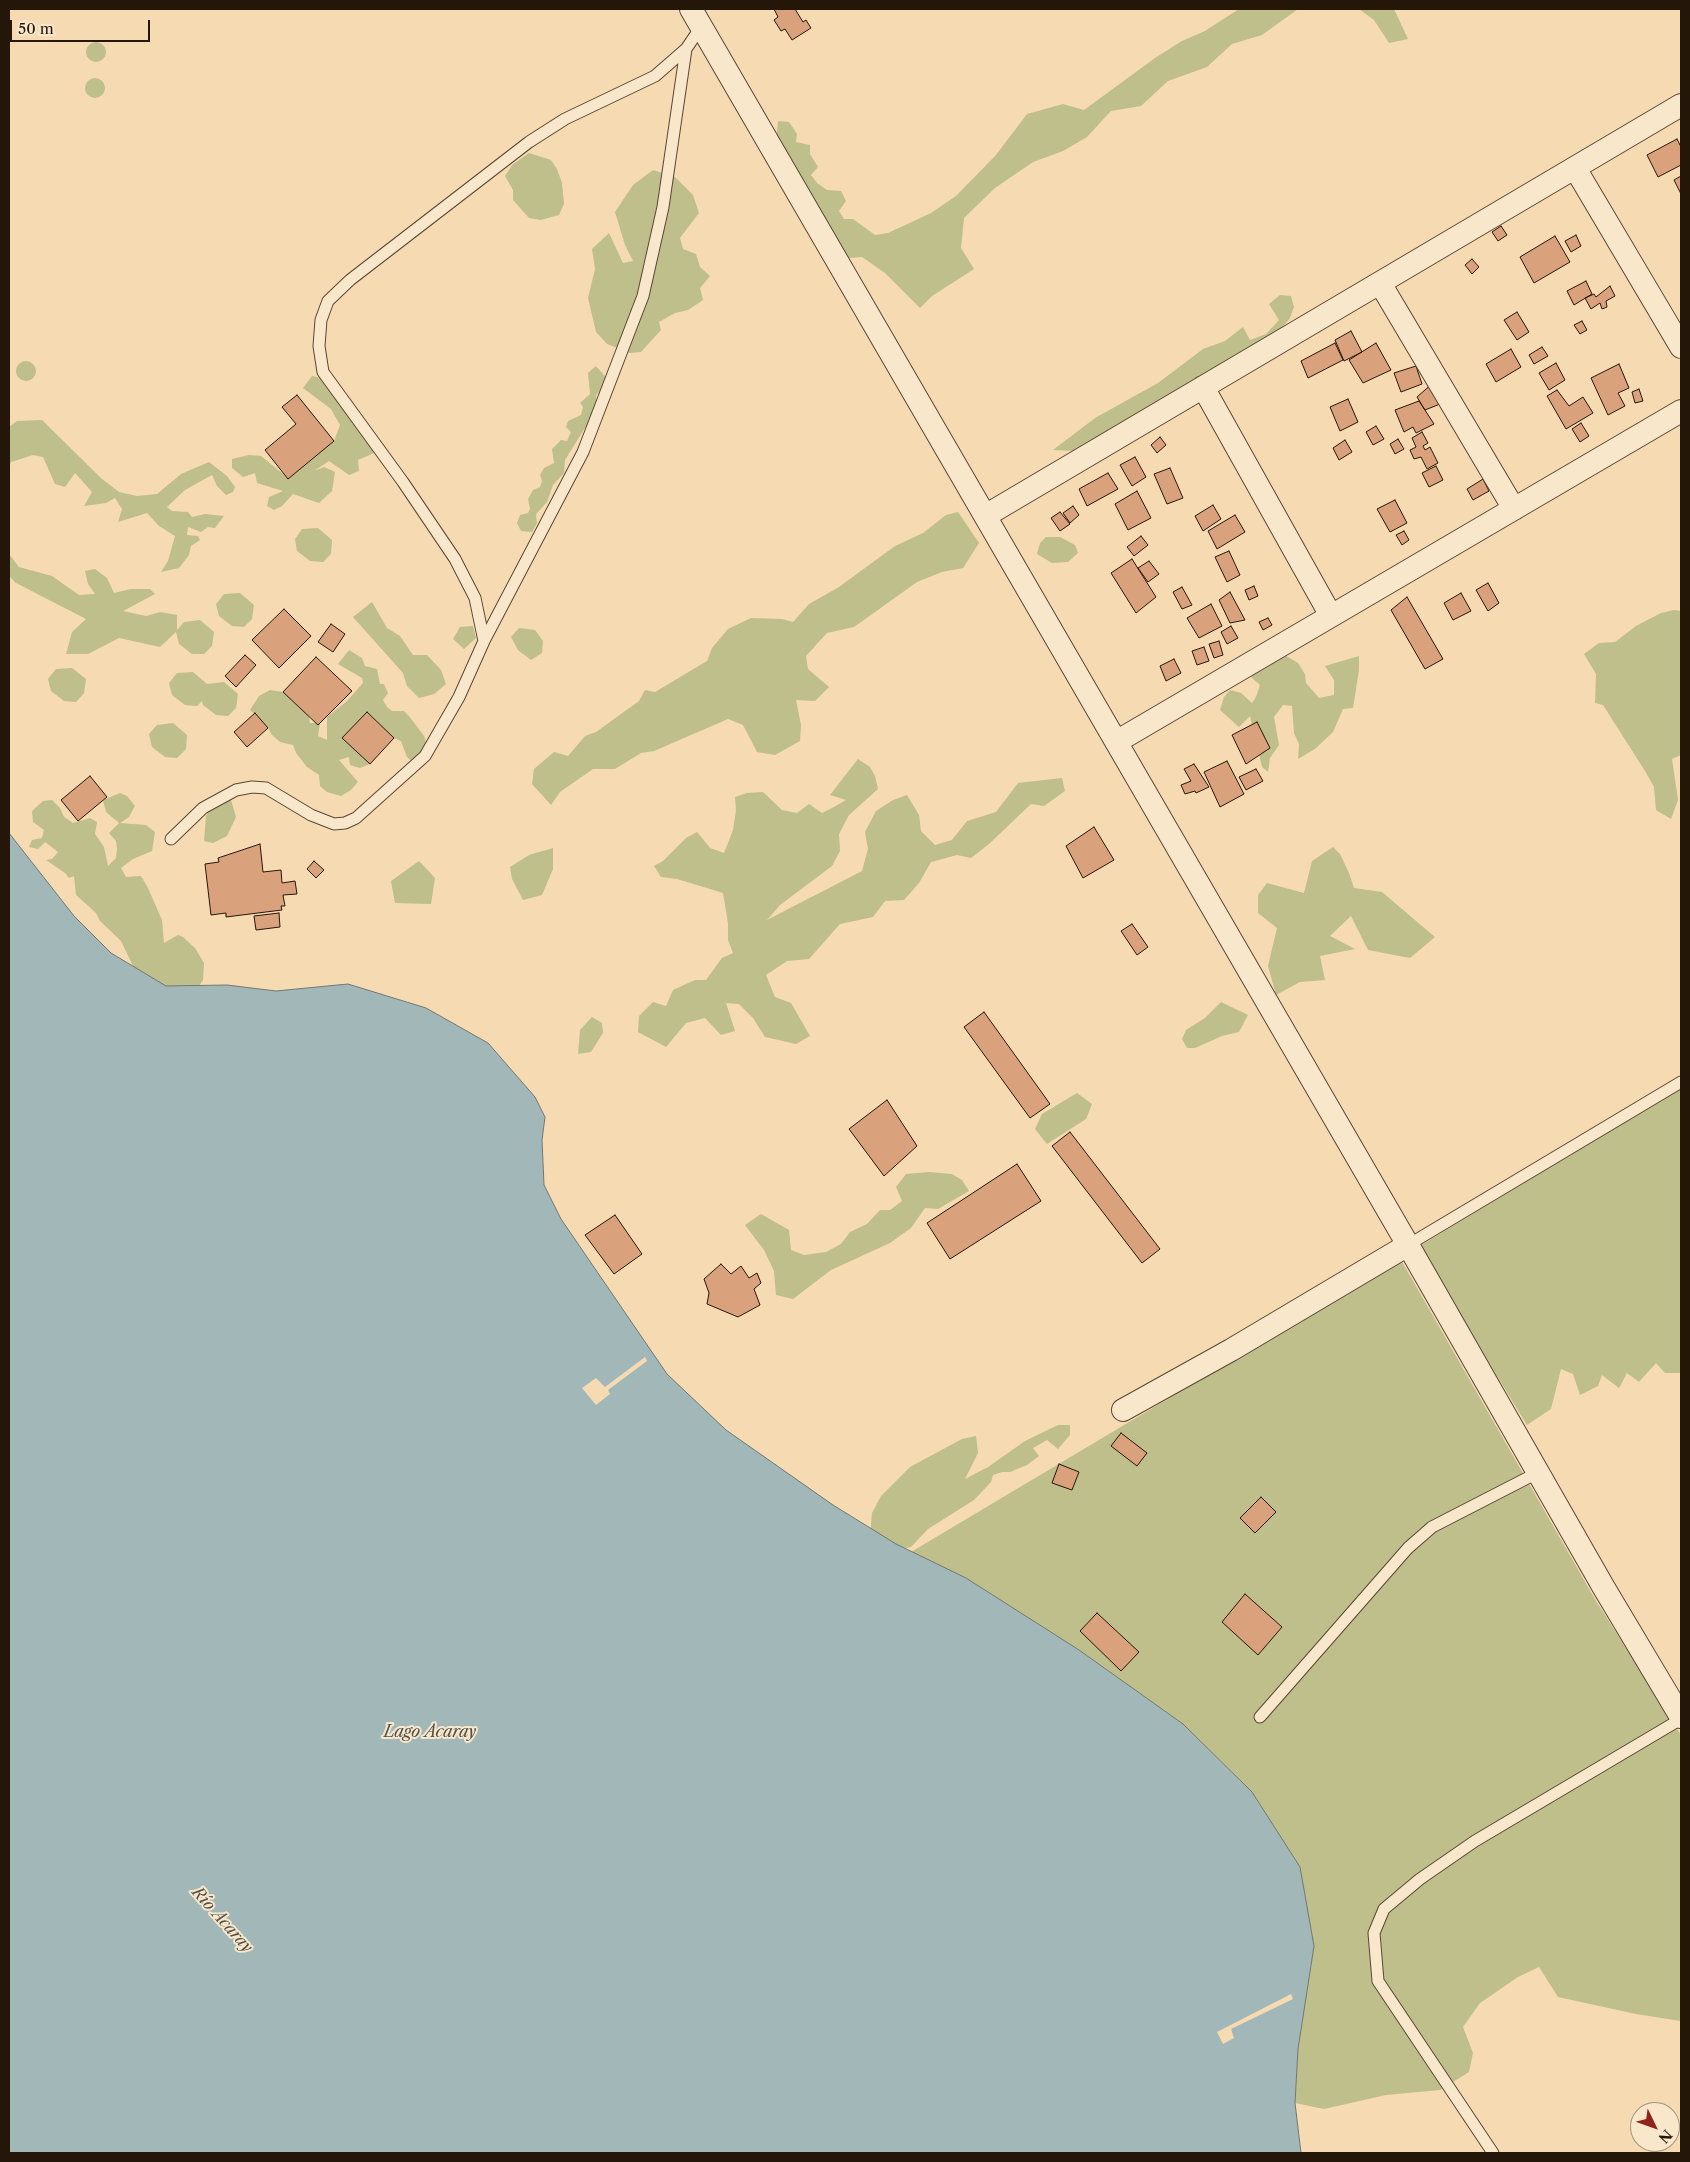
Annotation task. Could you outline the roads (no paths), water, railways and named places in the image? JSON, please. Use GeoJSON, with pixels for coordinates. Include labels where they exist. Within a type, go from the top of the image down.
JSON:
{"type":"FeatureCollection","features":[{"type":"Feature","properties":{"kind":"street"},"geometry":{"type":"LineString","coordinates":[[696,18],[1681,1718]]}},
{"type":"Feature","properties":{"kind":"street"},"geometry":{"type":"LineString","coordinates":[[986,516],[1681,105]]}},
{"type":"Feature","properties":{"kind":"street"},"geometry":{"type":"LineString","coordinates":[[1575,168],[1681,347]]}},
{"type":"Feature","properties":{"kind":"street"},"geometry":{"type":"LineString","coordinates":[[1380,283],[1514,509]]}},
{"type":"Feature","properties":{"kind":"street"},"geometry":{"type":"LineString","coordinates":[[1203,388],[1331,616]]}},
{"type":"Feature","properties":{"kind":"street"},"geometry":{"type":"LineString","coordinates":[[1116,742],[1681,411]]}},
{"type":"Feature","properties":{"kind":"street"},"geometry":{"type":"LineString","coordinates":[[1123,1410],[1231,1350],[1408,1245]]}},
{"type":"Feature","properties":{"kind":"lane"},"geometry":{"type":"LineString","coordinates":[[171,839],[203,808],[236,790],[252,787],[266,788],[311,815],[334,824],[345,823],[356,818],[424,756],[459,697],[484,641],[583,452],[643,296],[663,207],[686,49],[696,18]]}},
{"type":"Feature","properties":{"kind":"lane"},"geometry":{"type":"LineString","coordinates":[[484,641],[475,598],[455,559],[403,482],[323,372],[319,346],[321,320],[328,301],[350,280],[529,142],[566,120],[654,76],[686,49]]}},
{"type":"Feature","properties":{"kind":"lane"},"geometry":{"type":"LineString","coordinates":[[1408,1245],[1681,1082]]}},
{"type":"Feature","properties":{"kind":"lane"},"geometry":{"type":"LineString","coordinates":[[1260,1717],[1408,1548],[1432,1527],[1539,1472]]}},
{"type":"Feature","properties":{"kind":"lane"},"geometry":{"type":"LineString","coordinates":[[1493,2153],[1378,1981],[1374,1933],[1384,1909],[1420,1879],[1475,1841],[1681,1718]]}},
{"type":"Feature","properties":{"kind":"water","name":"Lago Acaray"},"geometry":{"type":"Polygon","coordinates":[[[9,833],[74,916],[111,953],[166,986],[227,985],[276,991],[348,984],[426,1008],[488,1043],[535,1097],[545,1117],[542,1140],[544,1185],[561,1219],[667,1374],[726,1430],[833,1505],[896,1544],[966,1578],[1079,1650],[1183,1724],[1252,1792],[1300,1867],[1314,1946],[1298,2049],[1295,2103],[1301,2153],[9,2153],[9,833]]]}},
{"type":"Feature","properties":{"kind":"water label","name":"Río Acaray"},"geometry":{"type":"Point","coordinates":[222,1920]}}]}
